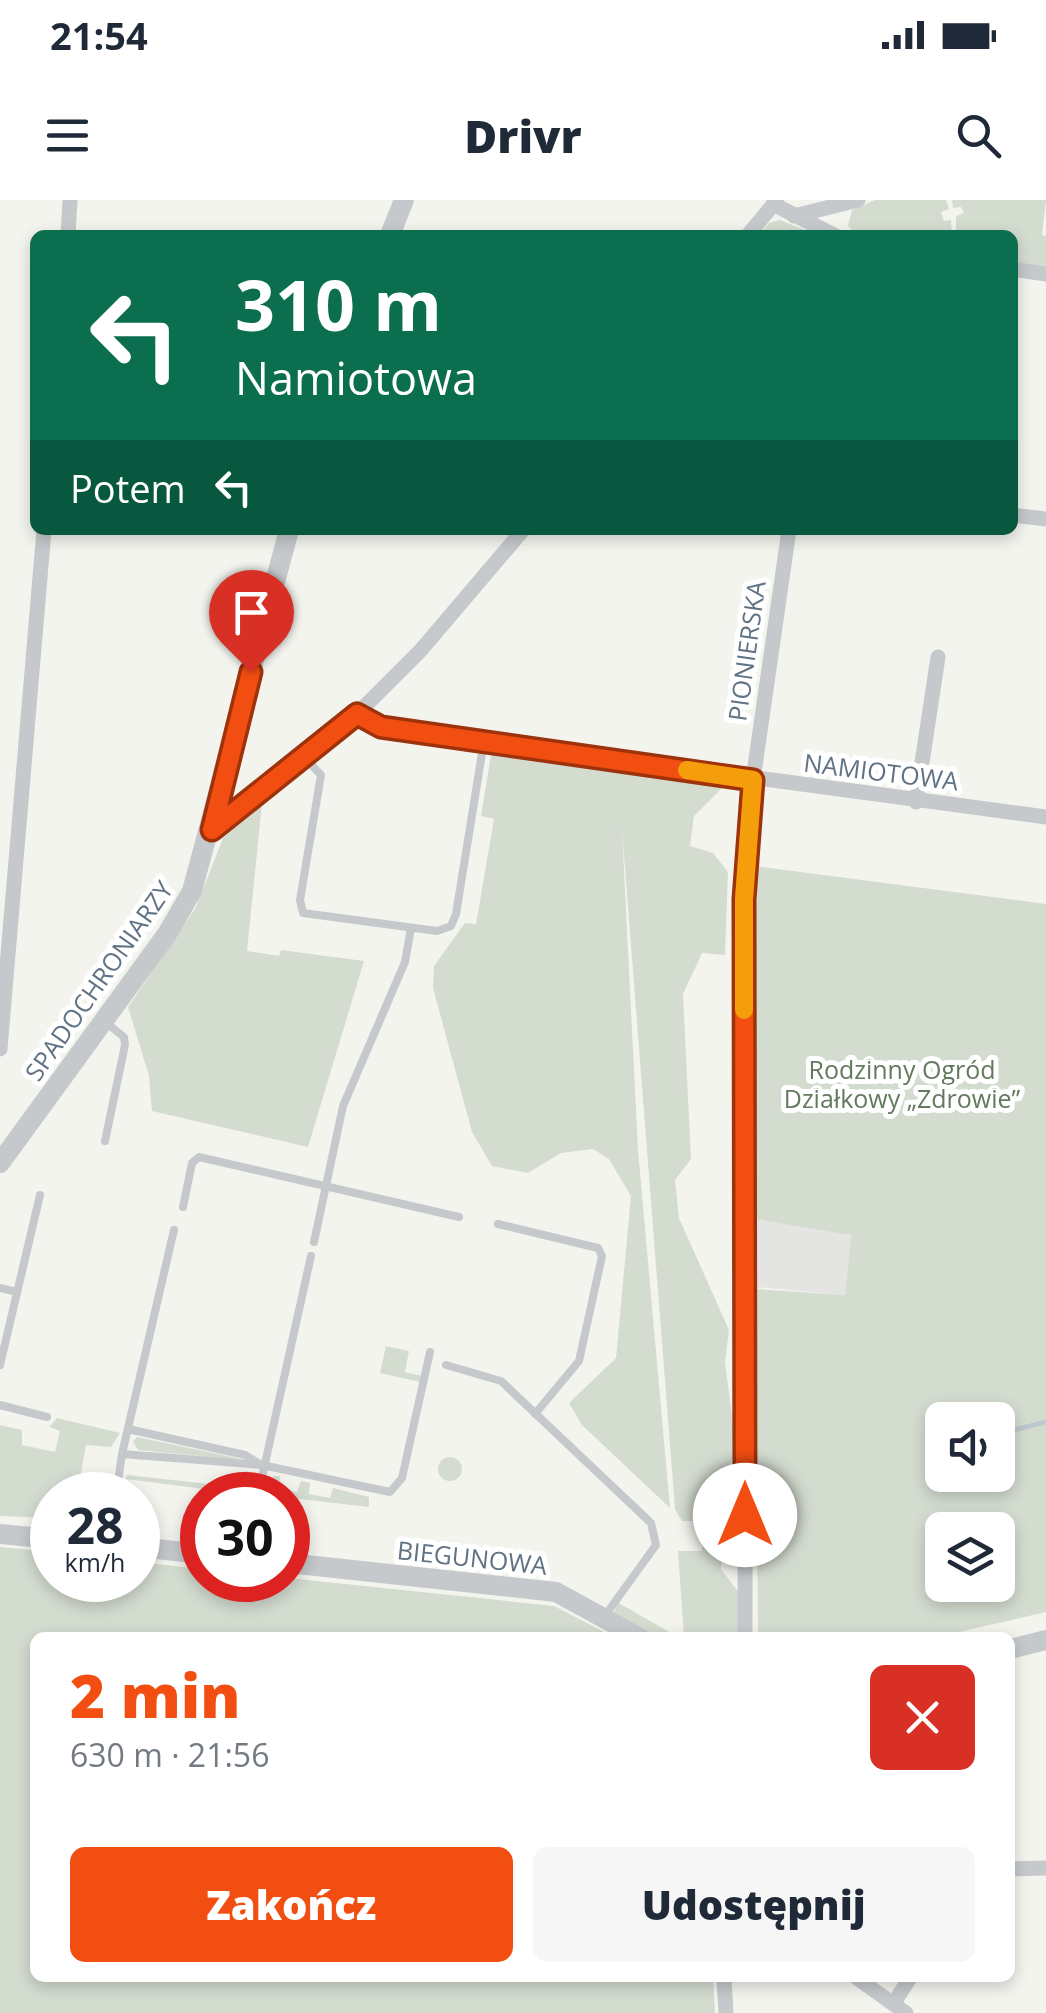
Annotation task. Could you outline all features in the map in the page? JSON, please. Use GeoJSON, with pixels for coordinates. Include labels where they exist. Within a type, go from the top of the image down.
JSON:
{"type":"FeatureCollection","features":[{"type":"Feature","properties":{"kind":"street"},"geometry":{"type":"LineString","coordinates":[[68,230],[70,200]]}},
{"type":"Feature","properties":{"kind":"street"},"geometry":{"type":"LineString","coordinates":[[392,230],[404,200]]}},
{"type":"Feature","properties":{"kind":"street"},"geometry":{"type":"LineString","coordinates":[[794,216],[858,200]]}},
{"type":"Feature","properties":{"kind":"street"},"geometry":{"type":"LineString","coordinates":[[752,230],[775,202],[823,230]]}},
{"type":"Feature","properties":{"kind":"street"},"geometry":{"type":"LineString","coordinates":[[1018,270],[1046,274]]}},
{"type":"Feature","properties":{"kind":"street"},"geometry":{"type":"LineString","coordinates":[[1018,516],[1046,520]]}},
{"type":"Feature","properties":{"kind":"street"},"geometry":{"type":"LineString","coordinates":[[0,1049],[44,535]]}},
{"type":"Feature","properties":{"kind":"street","name":"SPADOCHRONIARZY"},"geometry":{"type":"LineString","coordinates":[[3,1150],[104,1022],[180,914],[198,879],[288,535]]}},
{"type":"Feature","properties":{"kind":"street"},"geometry":{"type":"LineString","coordinates":[[212,830],[357,714],[420,650],[519,535]]}},
{"type":"Feature","properties":{"kind":"street","name":"PIONIERSKA"},"geometry":{"type":"LineString","coordinates":[[745,1632],[744,899],[753,780],[788,535]]}},
{"type":"Feature","properties":{"kind":"street"},"geometry":{"type":"LineString","coordinates":[[916,802],[938,657]]}},
{"type":"Feature","properties":{"kind":"street","name":"NAMIOTOWA"},"geometry":{"type":"LineString","coordinates":[[357,714],[381,727],[1046,818]]}},
{"type":"Feature","properties":{"kind":"street"},"geometry":{"type":"LineString","coordinates":[[0,1534],[30,1537]]}},
{"type":"Feature","properties":{"kind":"street","name":"BIEGUNOWA"},"geometry":{"type":"LineString","coordinates":[[310,1565],[551,1592],[630,1632]]}},
{"type":"Feature","properties":{"kind":"street"},"geometry":{"type":"LineString","coordinates":[[1015,1648],[1046,1640]]}},
{"type":"Feature","properties":{"kind":"street"},"geometry":{"type":"LineString","coordinates":[[1015,1869],[1046,1868]]}},
{"type":"Feature","properties":{"kind":"street"},"geometry":{"type":"LineString","coordinates":[[724,1982],[726,2013]]}},
{"type":"Feature","properties":{"kind":"street"},"geometry":{"type":"LineString","coordinates":[[863,1982],[900,2009],[909,1982]]}},
{"type":"Feature","properties":{"kind":"lane"},"geometry":{"type":"LineString","coordinates":[[302,756],[321,776],[300,909],[411,928],[446,930],[454,920],[484,742]]}},
{"type":"Feature","properties":{"kind":"lane"},"geometry":{"type":"LineString","coordinates":[[314,1242],[342,1106],[405,962],[411,928]]}},
{"type":"Feature","properties":{"kind":"lane"},"geometry":{"type":"LineString","coordinates":[[104,1022],[124,1037],[126,1045],[105,1141]]}},
{"type":"Feature","properties":{"kind":"lane"},"geometry":{"type":"LineString","coordinates":[[183,1207],[192,1163],[199,1157],[460,1217]]}},
{"type":"Feature","properties":{"kind":"lane"},"geometry":{"type":"LineString","coordinates":[[0,1364],[40,1196]]}},
{"type":"Feature","properties":{"kind":"lane"},"geometry":{"type":"LineString","coordinates":[[498,1224],[598,1248],[603,1262],[578,1361],[534,1414]]}},
{"type":"Feature","properties":{"kind":"lane"},"geometry":{"type":"LineString","coordinates":[[119,1472],[174,1230]]}},
{"type":"Feature","properties":{"kind":"lane"},"geometry":{"type":"LineString","coordinates":[[261,1472],[310,1256]]}},
{"type":"Feature","properties":{"kind":"lane"},"geometry":{"type":"LineString","coordinates":[[0,1288],[17,1292]]}},
{"type":"Feature","properties":{"kind":"lane"},"geometry":{"type":"LineString","coordinates":[[122,1454],[262,1465],[386,1492],[395,1489],[402,1478],[426,1386],[430,1352]]}},
{"type":"Feature","properties":{"kind":"lane"},"geometry":{"type":"LineString","coordinates":[[446,1366],[500,1381],[651,1523],[657,1534],[656,1545],[604,1616]]}},
{"type":"Feature","properties":{"kind":"lane"},"geometry":{"type":"LineString","coordinates":[[0,1405],[47,1417]]}},
{"type":"Feature","properties":{"kind":"lane"},"geometry":{"type":"LineString","coordinates":[[128,1429],[245,1456],[262,1465]]}},
{"type":"Feature","properties":{"kind":"shaded area"},"geometry":{"type":"Polygon","coordinates":[[[755,1219],[851,1234],[845,1295],[755,1287],[755,1219]]]}},
{"type":"Feature","properties":{"kind":"green space"},"geometry":{"type":"Polygon","coordinates":[[[875,200],[946,200],[949,209],[941,212],[944,221],[951,220],[952,230],[852,230],[848,226],[852,210],[875,200]]]}},
{"type":"Feature","properties":{"kind":"green space"},"geometry":{"type":"Polygon","coordinates":[[[952,200],[1046,200],[1042,235],[1046,236],[1046,267],[1018,264],[1018,230],[956,230],[956,216],[964,213],[961,207],[953,208],[952,200]]]}},
{"type":"Feature","properties":{"kind":"green space"},"geometry":{"type":"Polygon","coordinates":[[[780,220],[805,230],[763,230],[769,223],[780,220]]]}},
{"type":"Feature","properties":{"kind":"green space"},"geometry":{"type":"Polygon","coordinates":[[[492,749],[728,782],[694,816],[690,846],[713,853],[728,872],[725,955],[702,953],[683,994],[691,1159],[675,1180],[679,1218],[729,1330],[725,1362],[736,1447],[713,1521],[682,1521],[675,1509],[622,830],[638,1150],[670,1508],[582,1425],[569,1403],[616,1358],[631,1196],[609,1159],[593,1149],[561,1153],[528,1173],[492,1166],[472,1132],[433,988],[434,966],[465,923],[476,924],[494,819],[481,816],[492,749]]]}},
{"type":"Feature","properties":{"kind":"green space"},"geometry":{"type":"Polygon","coordinates":[[[262,803],[247,951],[279,956],[281,950],[364,961],[308,1147],[152,1111],[149,1076],[128,1007],[196,907],[223,838],[262,803]]]}},
{"type":"Feature","properties":{"kind":"green space","name":"Rodzinny Ogród Działkowy „Zdrowie”"},"geometry":{"type":"Polygon","coordinates":[[[755,866],[1046,904],[1046,1612],[960,1632],[758,1632],[755,1289],[845,1295],[851,1235],[755,1219],[755,866]]]}},
{"type":"Feature","properties":{"kind":"green space"},"geometry":{"type":"Polygon","coordinates":[[[386,1346],[409,1351],[405,1372],[422,1376],[420,1382],[380,1373],[386,1346]]]}},
{"type":"Feature","properties":{"kind":"green space"},"geometry":{"type":"Polygon","coordinates":[[[57,1418],[120,1433],[111,1447],[86,1445],[81,1472],[30,1472],[30,1517],[0,1516],[0,1425],[22,1430],[22,1445],[55,1452],[60,1431],[49,1427],[57,1418]]]}},
{"type":"Feature","properties":{"kind":"green space"},"geometry":{"type":"Polygon","coordinates":[[[137,1437],[240,1460],[138,1450],[133,1442],[137,1437]]]}},
{"type":"Feature","properties":{"kind":"green space"},"geometry":{"type":"Polygon","coordinates":[[[450,1457],[462,1469],[450,1481],[438,1469],[450,1457]]]}},
{"type":"Feature","properties":{"kind":"green space"},"geometry":{"type":"Polygon","coordinates":[[[160,1479],[180,1481],[180,1486],[160,1483],[160,1479]]]}},
{"type":"Feature","properties":{"kind":"green space"},"geometry":{"type":"Polygon","coordinates":[[[333,1488],[369,1497],[369,1507],[310,1500],[310,1494],[330,1498],[333,1488]]]}},
{"type":"Feature","properties":{"kind":"green space"},"geometry":{"type":"Polygon","coordinates":[[[723,1539],[721,1569],[739,1593],[739,1632],[684,1632],[678,1551],[702,1551],[703,1541],[723,1539]]]}},
{"type":"Feature","properties":{"kind":"green space"},"geometry":{"type":"Polygon","coordinates":[[[0,1547],[30,1550],[30,1602],[160,1602],[160,1564],[180,1567],[180,1602],[310,1602],[310,1580],[554,1606],[604,1632],[30,1632],[30,1982],[713,1982],[715,2013],[0,2013],[0,1547]]]}},
{"type":"Feature","properties":{"kind":"green space"},"geometry":{"type":"Polygon","coordinates":[[[617,1602],[669,1632],[649,1632],[614,1613],[617,1602]]]}},
{"type":"Feature","properties":{"kind":"waterway"},"geometry":{"type":"LineString","coordinates":[[1015,1430],[1046,1422]]}},
{"type":"Feature","properties":{"kind":"slow traffic"},"geometry":{"type":"LineString","coordinates":[[687,770],[753,780],[744,899],[744,1010]]}},
{"type":"Feature","properties":{"kind":"route"},"geometry":{"type":"LineString","coordinates":[[251,672],[212,830],[357,714],[381,727],[753,780],[744,899],[745,1515]]}}]}
